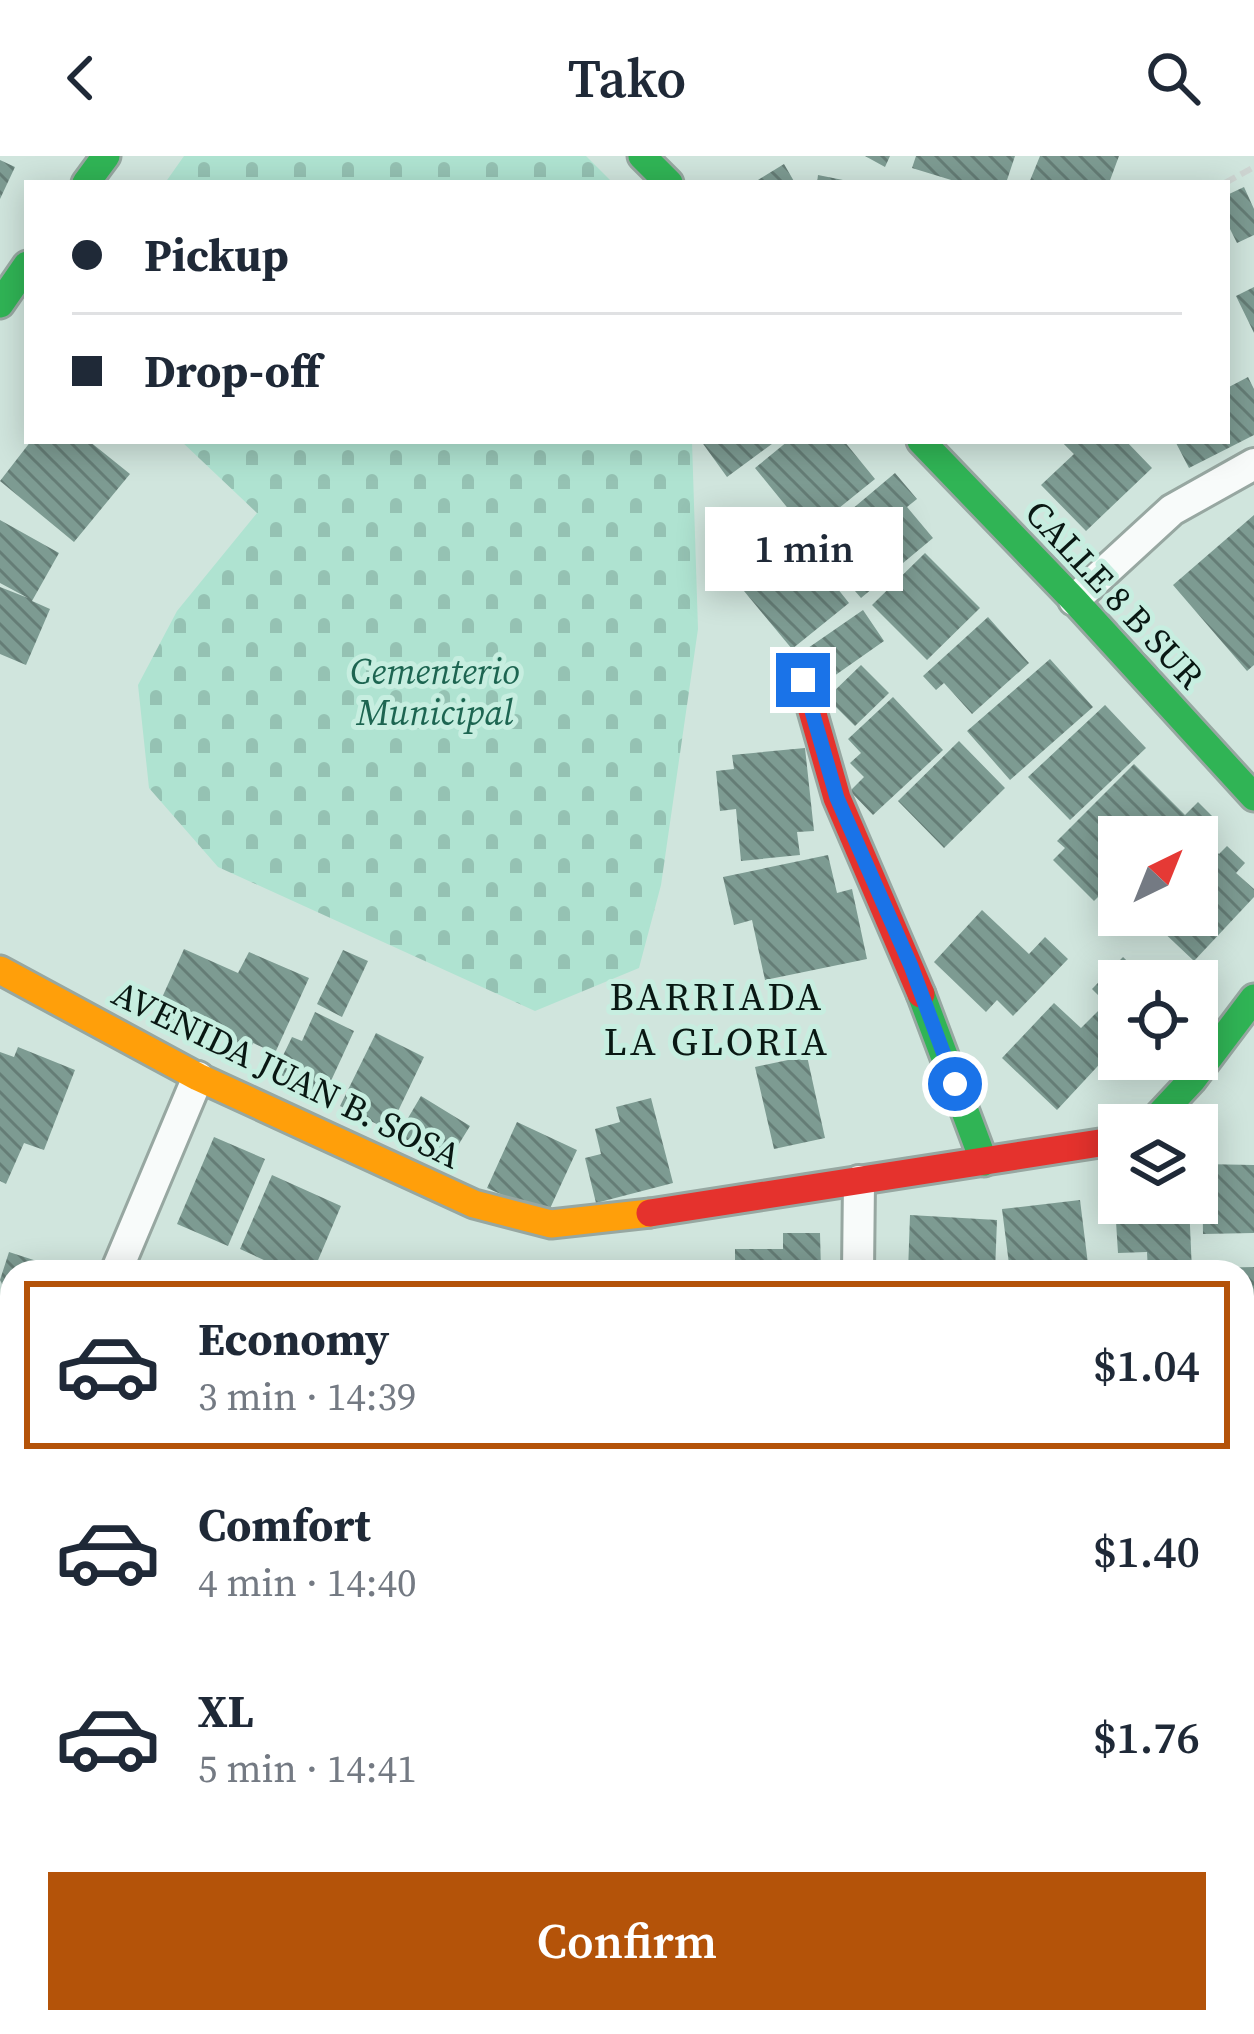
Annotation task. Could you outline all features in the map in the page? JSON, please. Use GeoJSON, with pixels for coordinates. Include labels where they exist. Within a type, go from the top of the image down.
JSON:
{"type":"FeatureCollection","features":[{"type":"Feature","properties":{"kind":"street"},"geometry":{"type":"LineString","coordinates":[[642,156],[666,180]]}},
{"type":"Feature","properties":{"kind":"street"},"geometry":{"type":"LineString","coordinates":[[0,304],[24,269]]}},
{"type":"Feature","properties":{"kind":"street","name":"CALLE 8 B SUR"},"geometry":{"type":"LineString","coordinates":[[924,444],[1254,797]]}},
{"type":"Feature","properties":{"kind":"street"},"geometry":{"type":"LineString","coordinates":[[1074,600],[1172,510],[1254,464]]}},
{"type":"Feature","properties":{"kind":"street"},"geometry":{"type":"LineString","coordinates":[[803,680],[837,798],[911,966],[984,1162]]}},
{"type":"Feature","properties":{"kind":"street","name":"AVENIDA JUAN B. SOSA"},"geometry":{"type":"LineString","coordinates":[[0,970],[198,1077],[474,1204],[550,1224],[859,1181]]}},
{"type":"Feature","properties":{"kind":"street"},"geometry":{"type":"LineString","coordinates":[[1170,1104],[1254,998]]}},
{"type":"Feature","properties":{"kind":"street"},"geometry":{"type":"LineString","coordinates":[[121,1260],[198,1077]]}},
{"type":"Feature","properties":{"kind":"street"},"geometry":{"type":"LineString","coordinates":[[858,1260],[859,1181],[1098,1143]]}},
{"type":"Feature","properties":{"kind":"green space"},"geometry":{"type":"Polygon","coordinates":[[[184,156],[586,156],[610,180],[167,180],[184,156]]]}},
{"type":"Feature","properties":{"kind":"green space","name":"Cementerio Municipal"},"geometry":{"type":"Polygon","coordinates":[[[184,444],[692,444],[698,629],[661,885],[639,968],[535,1011],[218,867],[149,788],[138,685],[177,611],[257,513],[184,444]]]}},
{"type":"Feature","properties":{"kind":"building"},"geometry":{"type":"Polygon","coordinates":[[[865,156],[890,156],[885,167],[865,156]]]}},
{"type":"Feature","properties":{"kind":"building"},"geometry":{"type":"Polygon","coordinates":[[[916,156],[1015,156],[1007,180],[951,180],[912,168],[916,156]]]}},
{"type":"Feature","properties":{"kind":"building"},"geometry":{"type":"Polygon","coordinates":[[[1040,156],[1119,156],[1110,180],[1030,180],[1040,156]]]}},
{"type":"Feature","properties":{"kind":"building"},"geometry":{"type":"Polygon","coordinates":[[[0,160],[15,167],[0,199],[0,160]]]}},
{"type":"Feature","properties":{"kind":"building"},"geometry":{"type":"Polygon","coordinates":[[[784,164],[793,180],[758,180],[784,164]]]}},
{"type":"Feature","properties":{"kind":"building"},"geometry":{"type":"Polygon","coordinates":[[[1244,187],[1254,209],[1254,235],[1237,243],[1230,229],[1230,194],[1244,187]]]}},
{"type":"Feature","properties":{"kind":"building"},"geometry":{"type":"Polygon","coordinates":[[[1254,287],[1254,333],[1236,296],[1254,287]]]}},
{"type":"Feature","properties":{"kind":"building"},"geometry":{"type":"Polygon","coordinates":[[[1248,377],[1254,389],[1254,435],[1189,468],[1177,444],[1230,444],[1230,386],[1248,377]]]}},
{"type":"Feature","properties":{"kind":"building"},"geometry":{"type":"Polygon","coordinates":[[[29,444],[93,444],[130,474],[74,542],[0,481],[29,444]]]}},
{"type":"Feature","properties":{"kind":"building"},"geometry":{"type":"Polygon","coordinates":[[[703,444],[772,444],[727,477],[703,444]]]}},
{"type":"Feature","properties":{"kind":"building"},"geometry":{"type":"Polygon","coordinates":[[[784,444],[846,444],[875,479],[808,533],[755,468],[784,444]]]}},
{"type":"Feature","properties":{"kind":"building"},"geometry":{"type":"Polygon","coordinates":[[[1064,444],[1129,444],[1152,468],[1086,531],[1041,485],[1074,454],[1064,444]]]}},
{"type":"Feature","properties":{"kind":"building"},"geometry":{"type":"Polygon","coordinates":[[[895,473],[917,499],[907,507],[933,538],[861,598],[813,542],[895,473]]]}},
{"type":"Feature","properties":{"kind":"building"},"geometry":{"type":"Polygon","coordinates":[[[1254,515],[1254,665],[1247,671],[1173,585],[1254,515]]]}},
{"type":"Feature","properties":{"kind":"building"},"geometry":{"type":"Polygon","coordinates":[[[0,520],[59,553],[32,601],[50,609],[26,665],[0,654],[0,587],[28,598],[0,583],[0,520]]]}},
{"type":"Feature","properties":{"kind":"building"},"geometry":{"type":"Polygon","coordinates":[[[802,544],[849,603],[792,649],[744,591],[802,544]]]}},
{"type":"Feature","properties":{"kind":"building"},"geometry":{"type":"Polygon","coordinates":[[[925,553],[980,608],[927,660],[872,605],[925,553]]]}},
{"type":"Feature","properties":{"kind":"building"},"geometry":{"type":"Polygon","coordinates":[[[863,610],[884,641],[817,688],[795,657],[863,610]]]}},
{"type":"Feature","properties":{"kind":"building"},"geometry":{"type":"Polygon","coordinates":[[[988,617],[1029,663],[972,714],[944,683],[936,690],[923,676],[988,617]]]}},
{"type":"Feature","properties":{"kind":"building"},"geometry":{"type":"Polygon","coordinates":[[[1050,659],[1093,707],[1010,780],[967,731],[1050,659]]]}},
{"type":"Feature","properties":{"kind":"building"},"geometry":{"type":"Polygon","coordinates":[[[861,665],[889,693],[855,726],[827,698],[861,665]]]}},
{"type":"Feature","properties":{"kind":"building"},"geometry":{"type":"Polygon","coordinates":[[[893,697],[943,750],[873,815],[850,791],[864,777],[850,763],[861,753],[848,739],[893,697]]]}},
{"type":"Feature","properties":{"kind":"building"},"geometry":{"type":"Polygon","coordinates":[[[1105,705],[1146,748],[1070,820],[1028,777],[1105,705]]]}},
{"type":"Feature","properties":{"kind":"building"},"geometry":{"type":"Polygon","coordinates":[[[959,741],[1005,788],[944,848],[898,801],[959,741]]]}},
{"type":"Feature","properties":{"kind":"building"},"geometry":{"type":"Polygon","coordinates":[[[805,748],[814,831],[797,832],[800,855],[741,861],[736,809],[720,811],[716,771],[734,769],[732,755],[805,748]]]}},
{"type":"Feature","properties":{"kind":"building"},"geometry":{"type":"Polygon","coordinates":[[[1134,764],[1185,815],[1198,802],[1212,816],[1098,816],[1098,897],[1094,901],[1053,860],[1065,848],[1057,841],[1134,764]]]}},
{"type":"Feature","properties":{"kind":"building"},"geometry":{"type":"Polygon","coordinates":[[[1227,846],[1245,863],[1236,873],[1254,889],[1254,897],[1218,935],[1218,853],[1227,846]]]}},
{"type":"Feature","properties":{"kind":"building"},"geometry":{"type":"Polygon","coordinates":[[[828,855],[837,893],[852,889],[867,959],[765,980],[752,920],[734,925],[723,877],[828,855]]]}},
{"type":"Feature","properties":{"kind":"building"},"geometry":{"type":"Polygon","coordinates":[[[982,910],[1029,954],[1045,937],[1068,959],[1013,1016],[997,1000],[986,1012],[934,962],[982,910]]]}},
{"type":"Feature","properties":{"kind":"building"},"geometry":{"type":"Polygon","coordinates":[[[1168,936],[1217,936],[1193,960],[1168,936]]]}},
{"type":"Feature","properties":{"kind":"building"},"geometry":{"type":"Polygon","coordinates":[[[184,949],[238,973],[249,952],[309,978],[275,1053],[253,1043],[247,1056],[226,1046],[231,1035],[213,1027],[208,1038],[155,1013],[184,949]]]}},
{"type":"Feature","properties":{"kind":"building"},"geometry":{"type":"Polygon","coordinates":[[[343,950],[368,961],[342,1017],[317,1004],[343,950]]]}},
{"type":"Feature","properties":{"kind":"building"},"geometry":{"type":"Polygon","coordinates":[[[1054,1003],[1081,1028],[1098,1011],[1098,1066],[1057,1110],[1002,1058],[1054,1003]]]}},
{"type":"Feature","properties":{"kind":"building"},"geometry":{"type":"Polygon","coordinates":[[[315,1012],[354,1031],[324,1096],[275,1072],[292,1037],[302,1041],[315,1012]]]}},
{"type":"Feature","properties":{"kind":"building"},"geometry":{"type":"Polygon","coordinates":[[[376,1033],[424,1057],[389,1130],[340,1106],[376,1033]]]}},
{"type":"Feature","properties":{"kind":"building"},"geometry":{"type":"Polygon","coordinates":[[[18,1047],[75,1070],[44,1150],[24,1143],[6,1184],[0,1181],[0,1052],[14,1057],[18,1047]]]}},
{"type":"Feature","properties":{"kind":"building"},"geometry":{"type":"Polygon","coordinates":[[[807,1056],[825,1138],[774,1149],[755,1067],[807,1056]]]}},
{"type":"Feature","properties":{"kind":"building"},"geometry":{"type":"Polygon","coordinates":[[[421,1096],[470,1126],[446,1165],[398,1135],[421,1096]]]}},
{"type":"Feature","properties":{"kind":"building"},"geometry":{"type":"Polygon","coordinates":[[[651,1098],[673,1183],[596,1203],[585,1158],[601,1154],[595,1129],[620,1122],[616,1107],[651,1098]]]}},
{"type":"Feature","properties":{"kind":"building"},"geometry":{"type":"Polygon","coordinates":[[[517,1122],[577,1150],[547,1215],[487,1188],[517,1122]]]}},
{"type":"Feature","properties":{"kind":"building"},"geometry":{"type":"Polygon","coordinates":[[[214,1137],[265,1159],[228,1246],[177,1224],[214,1137]]]}},
{"type":"Feature","properties":{"kind":"building"},"geometry":{"type":"Polygon","coordinates":[[[1218,1164],[1254,1165],[1254,1233],[1203,1234],[1203,1224],[1218,1224],[1218,1164]]]}},
{"type":"Feature","properties":{"kind":"building"},"geometry":{"type":"Polygon","coordinates":[[[272,1175],[341,1206],[318,1260],[264,1260],[240,1249],[272,1175]]]}},
{"type":"Feature","properties":{"kind":"building"},"geometry":{"type":"Polygon","coordinates":[[[1080,1200],[1088,1260],[1008,1260],[1002,1209],[1080,1200]]]}},
{"type":"Feature","properties":{"kind":"building"},"geometry":{"type":"Polygon","coordinates":[[[910,1215],[997,1220],[995,1260],[908,1260],[910,1215]]]}},
{"type":"Feature","properties":{"kind":"building"},"geometry":{"type":"Polygon","coordinates":[[[1116,1224],[1190,1224],[1191,1260],[1147,1260],[1147,1252],[1118,1253],[1116,1224]]]}},
{"type":"Feature","properties":{"kind":"building"},"geometry":{"type":"Polygon","coordinates":[[[783,1233],[820,1233],[821,1260],[735,1260],[735,1249],[783,1249],[783,1233]]]}},
{"type":"Feature","properties":{"kind":"building"},"geometry":{"type":"Polygon","coordinates":[[[9,1252],[34,1260],[6,1260],[9,1252]]]}},
{"type":"Feature","properties":{"kind":"traffic: fast"},"geometry":{"type":"LineString","coordinates":[[88,180],[106,156]]}},
{"type":"Feature","properties":{"kind":"traffic: fast"},"geometry":{"type":"LineString","coordinates":[[642,156],[666,180]]}},
{"type":"Feature","properties":{"kind":"traffic: fast"},"geometry":{"type":"LineString","coordinates":[[0,304],[24,269]]}},
{"type":"Feature","properties":{"kind":"traffic: fast"},"geometry":{"type":"LineString","coordinates":[[924,444],[1254,797]]}},
{"type":"Feature","properties":{"kind":"traffic: fast"},"geometry":{"type":"LineString","coordinates":[[921,994],[984,1162]]}},
{"type":"Feature","properties":{"kind":"traffic: fast"},"geometry":{"type":"LineString","coordinates":[[1170,1104],[1254,998]]}},
{"type":"Feature","properties":{"kind":"traffic: slow"},"geometry":{"type":"LineString","coordinates":[[0,970],[198,1077],[474,1204],[551,1224],[650,1213]]}},
{"type":"Feature","properties":{"kind":"traffic: jam"},"geometry":{"type":"LineString","coordinates":[[803,679],[837,798],[921,994]]}},
{"type":"Feature","properties":{"kind":"traffic: jam"},"geometry":{"type":"LineString","coordinates":[[650,1213],[1098,1143]]}},
{"type":"Feature","properties":{"kind":"district","name":"BARRIADA LA GLORIA"},"geometry":{"type":"Point","coordinates":[717,1018]}},
{"type":"Feature","properties":{"kind":"route"},"geometry":{"type":"LineString","coordinates":[[803,680],[837,798],[911,966],[955,1084]]}}]}
